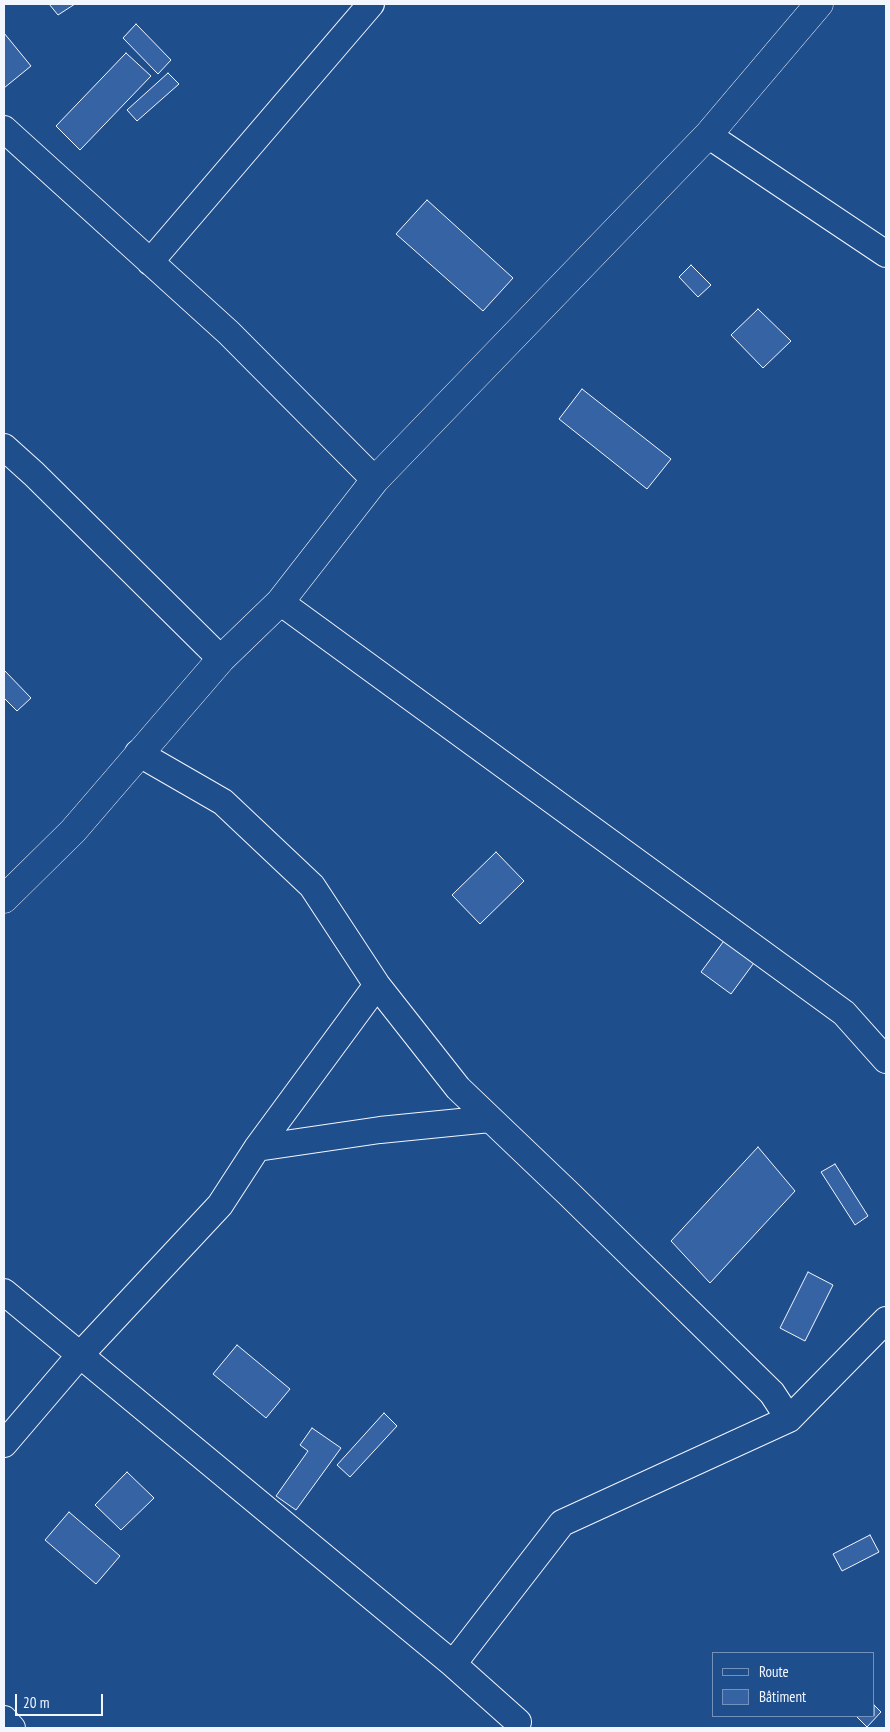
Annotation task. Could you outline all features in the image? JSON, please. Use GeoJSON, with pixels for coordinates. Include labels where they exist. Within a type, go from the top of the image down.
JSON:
{"type":"FeatureCollection","features":[{"type":"Feature","properties":{"kind":"street"},"geometry":{"type":"LineString","coordinates":[[150,262],[371,4]]}},
{"type":"Feature","properties":{"kind":"street"},"geometry":{"type":"LineString","coordinates":[[4,899],[73,831],[138,753],[221,659],[280,602],[374,480],[708,135],[819,4]]}},
{"type":"Feature","properties":{"kind":"street"},"geometry":{"type":"LineString","coordinates":[[4,129],[229,333],[374,480]]}},
{"type":"Feature","properties":{"kind":"street"},"geometry":{"type":"LineString","coordinates":[[708,135],[886,254]]}},
{"type":"Feature","properties":{"kind":"street"},"geometry":{"type":"LineString","coordinates":[[4,447],[34,474],[221,659]]}},
{"type":"Feature","properties":{"kind":"street"},"geometry":{"type":"LineString","coordinates":[[280,602],[844,1013],[886,1060]]}},
{"type":"Feature","properties":{"kind":"street"},"geometry":{"type":"LineString","coordinates":[[138,753],[223,802],[312,886],[377,985],[458,1088],[772,1393],[789,1419]]}},
{"type":"Feature","properties":{"kind":"street"},"geometry":{"type":"LineString","coordinates":[[4,1444],[80,1355],[220,1205],[257,1148],[377,985]]}},
{"type":"Feature","properties":{"kind":"street"},"geometry":{"type":"LineString","coordinates":[[257,1148],[380,1130],[490,1118]]}},
{"type":"Feature","properties":{"kind":"street"},"geometry":{"type":"LineString","coordinates":[[4,1292],[453,1664],[518,1726]]}},
{"type":"Feature","properties":{"kind":"street"},"geometry":{"type":"LineString","coordinates":[[453,1664],[562,1522],[789,1419],[886,1320]]}},
{"type":"Feature","properties":{"kind":"street"},"geometry":{"type":"LineString","coordinates":[[4,1719],[12,1728]]}},
{"type":"Feature","properties":{"kind":"building"},"geometry":{"type":"Polygon","coordinates":[[[49,4],[75,4],[58,15],[49,4]]]}},
{"type":"Feature","properties":{"kind":"building"},"geometry":{"type":"Polygon","coordinates":[[[136,24],[171,60],[158,74],[123,38],[136,24]]]}},
{"type":"Feature","properties":{"kind":"building"},"geometry":{"type":"Polygon","coordinates":[[[4,33],[31,66],[4,88],[4,33]]]}},
{"type":"Feature","properties":{"kind":"building"},"geometry":{"type":"Polygon","coordinates":[[[126,53],[151,76],[80,150],[56,126],[126,53]]]}},
{"type":"Feature","properties":{"kind":"building"},"geometry":{"type":"Polygon","coordinates":[[[168,73],[179,84],[137,121],[127,110],[168,73]]]}},
{"type":"Feature","properties":{"kind":"building"},"geometry":{"type":"Polygon","coordinates":[[[427,200],[513,278],[483,311],[396,234],[427,200]]]}},
{"type":"Feature","properties":{"kind":"building"},"geometry":{"type":"Polygon","coordinates":[[[691,265],[711,285],[698,297],[679,277],[691,265]]]}},
{"type":"Feature","properties":{"kind":"building"},"geometry":{"type":"Polygon","coordinates":[[[758,309],[791,341],[763,368],[731,335],[758,309]]]}},
{"type":"Feature","properties":{"kind":"building"},"geometry":{"type":"Polygon","coordinates":[[[582,389],[671,459],[647,489],[559,419],[582,389]]]}},
{"type":"Feature","properties":{"kind":"building"},"geometry":{"type":"Polygon","coordinates":[[[4,670],[31,698],[17,711],[4,698],[4,670]]]}},
{"type":"Feature","properties":{"kind":"building"},"geometry":{"type":"Polygon","coordinates":[[[496,852],[524,881],[480,924],[452,895],[496,852]]]}},
{"type":"Feature","properties":{"kind":"building"},"geometry":{"type":"Polygon","coordinates":[[[726,938],[756,960],[731,994],[701,972],[726,938]]]}},
{"type":"Feature","properties":{"kind":"building"},"geometry":{"type":"Polygon","coordinates":[[[758,1147],[795,1191],[710,1283],[671,1241],[758,1147]]]}},
{"type":"Feature","properties":{"kind":"building"},"geometry":{"type":"Polygon","coordinates":[[[835,1164],[868,1216],[855,1225],[821,1172],[835,1164]]]}},
{"type":"Feature","properties":{"kind":"building"},"geometry":{"type":"Polygon","coordinates":[[[808,1272],[833,1285],[805,1341],[780,1328],[808,1272]]]}},
{"type":"Feature","properties":{"kind":"building"},"geometry":{"type":"Polygon","coordinates":[[[237,1345],[290,1389],[266,1418],[213,1374],[237,1345]]]}},
{"type":"Feature","properties":{"kind":"building"},"geometry":{"type":"Polygon","coordinates":[[[384,1413],[397,1426],[350,1477],[337,1465],[384,1413]]]}},
{"type":"Feature","properties":{"kind":"building"},"geometry":{"type":"Polygon","coordinates":[[[312,1428],[341,1448],[296,1510],[276,1496],[308,1451],[300,1445],[312,1428]]]}},
{"type":"Feature","properties":{"kind":"building"},"geometry":{"type":"Polygon","coordinates":[[[127,1472],[154,1498],[121,1530],[95,1505],[127,1472]]]}},
{"type":"Feature","properties":{"kind":"building"},"geometry":{"type":"Polygon","coordinates":[[[69,1512],[120,1556],[96,1584],[45,1540],[69,1512]]]}},
{"type":"Feature","properties":{"kind":"building"},"geometry":{"type":"Polygon","coordinates":[[[870,1535],[879,1552],[842,1571],[833,1554],[870,1535]]]}},
{"type":"Feature","properties":{"kind":"building"},"geometry":{"type":"Polygon","coordinates":[[[875,1706],[881,1712],[867,1727],[857,1717],[875,1717],[875,1706]]]}}]}
